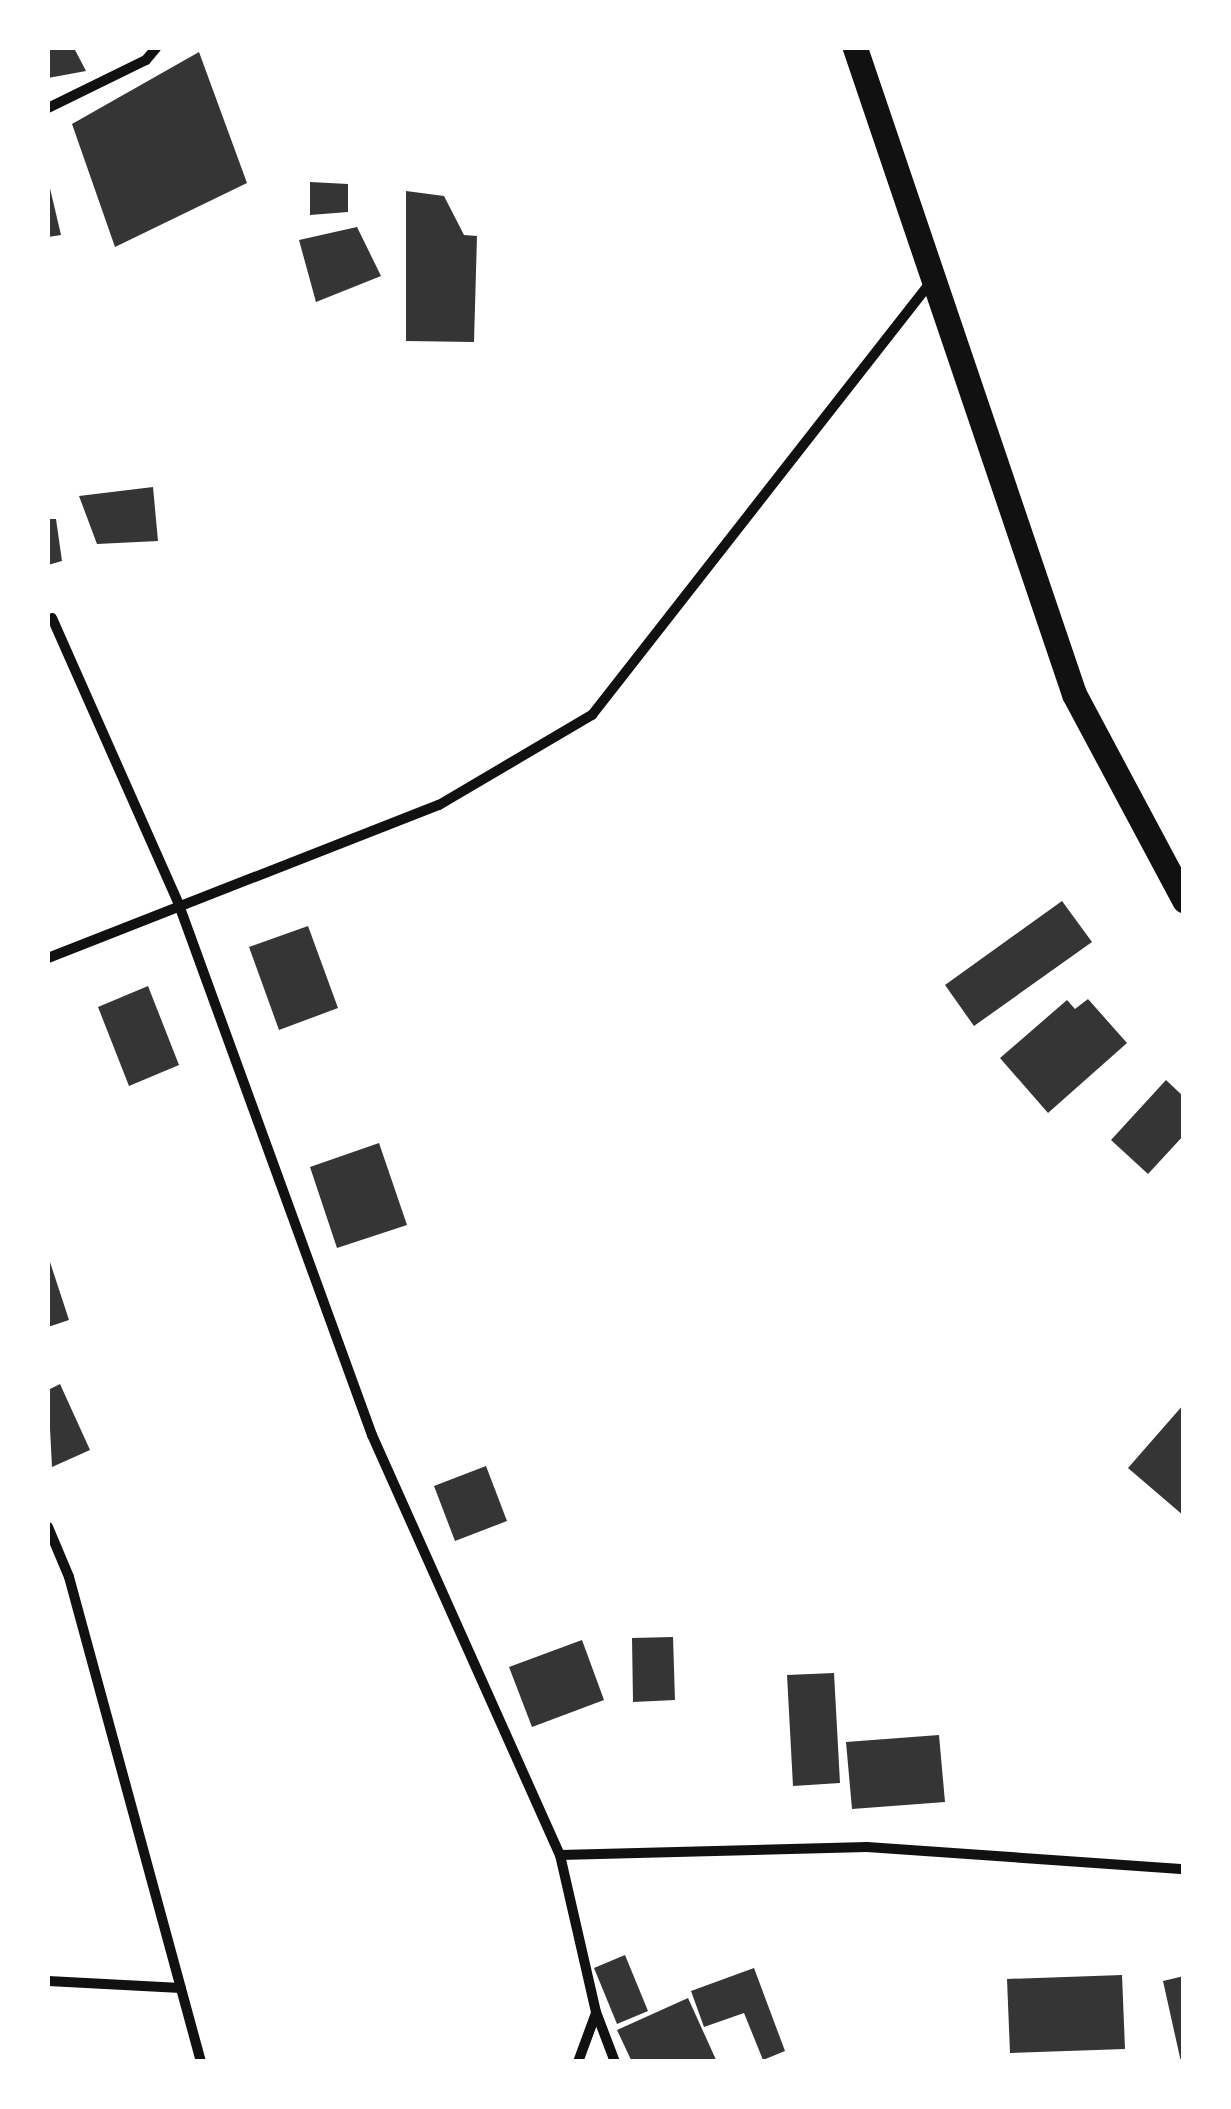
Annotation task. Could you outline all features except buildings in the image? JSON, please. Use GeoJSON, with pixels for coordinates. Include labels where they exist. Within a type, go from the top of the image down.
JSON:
{"type":"FeatureCollection","features":[{"type":"Feature","properties":{"kind":"main road"},"geometry":{"type":"LineString","coordinates":[[855,48],[930,282],[1074,694],[1184,900]]}},
{"type":"Feature","properties":{"kind":"street"},"geometry":{"type":"LineString","coordinates":[[48,108],[146,60],[156,48]]}},
{"type":"Feature","properties":{"kind":"street"},"geometry":{"type":"LineString","coordinates":[[48,958],[439,805],[592,715],[930,282]]}},
{"type":"Feature","properties":{"kind":"street"},"geometry":{"type":"LineString","coordinates":[[52,618],[179,906],[372,1435],[560,1855],[596,2012],[614,2062]]}},
{"type":"Feature","properties":{"kind":"street"},"geometry":{"type":"LineString","coordinates":[[48,1527],[69,1578],[201,2062]]}},
{"type":"Feature","properties":{"kind":"street"},"geometry":{"type":"LineString","coordinates":[[560,1855],[866,1847],[1184,1869]]}},
{"type":"Feature","properties":{"kind":"street"},"geometry":{"type":"LineString","coordinates":[[48,1981],[181,1988]]}},
{"type":"Feature","properties":{"kind":"street"},"geometry":{"type":"LineString","coordinates":[[578,2062],[596,2012]]}}]}
